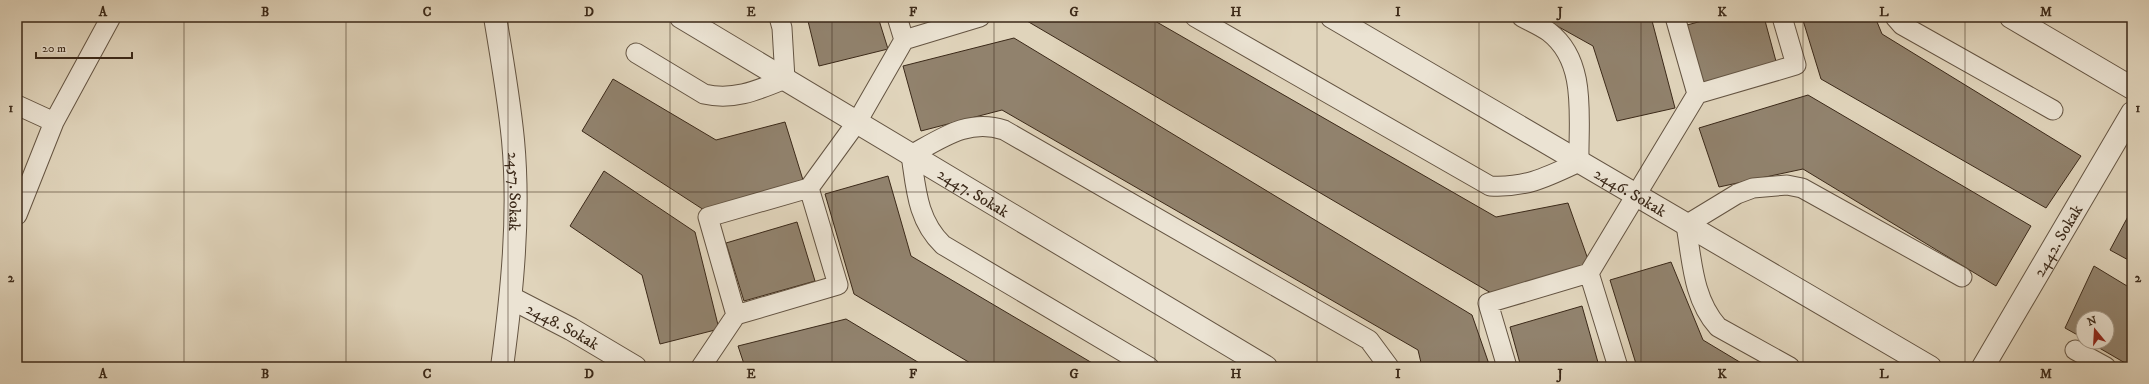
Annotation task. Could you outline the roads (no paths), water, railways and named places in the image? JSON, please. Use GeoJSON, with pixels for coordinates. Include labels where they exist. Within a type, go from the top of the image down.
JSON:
{"type":"FeatureCollection","features":[{"type":"Feature","properties":{"kind":"street","name":"2457. Sokak"},"geometry":{"type":"LineString","coordinates":[[495,17],[513,141],[515,197],[511,298],[502,367]]}},
{"type":"Feature","properties":{"kind":"street","name":"2447. Sokak"},"geometry":{"type":"LineString","coordinates":[[681,17],[1266,367]]}},
{"type":"Feature","properties":{"kind":"street","name":"2446. Sokak"},"geometry":{"type":"LineString","coordinates":[[1332,17],[1930,367]]}},
{"type":"Feature","properties":{"kind":"street"},"geometry":{"type":"LineString","coordinates":[[2011,17],[2132,88]]}},
{"type":"Feature","properties":{"kind":"street","name":"2442. Sokak"},"geometry":{"type":"LineString","coordinates":[[1983,367],[2132,113]]}},
{"type":"Feature","properties":{"kind":"street","name":"2448. Sokak"},"geometry":{"type":"LineString","coordinates":[[511,298],[571,329],[635,367]]}},
{"type":"Feature","properties":{"kind":"lane"},"geometry":{"type":"LineString","coordinates":[[17,215],[54,122],[110,17]]}},
{"type":"Feature","properties":{"kind":"lane"},"geometry":{"type":"LineString","coordinates":[[636,53],[704,94],[716,97],[741,95],[785,79],[782,28],[779,17]]}},
{"type":"Feature","properties":{"kind":"lane"},"geometry":{"type":"LineString","coordinates":[[897,17],[904,40]]}},
{"type":"Feature","properties":{"kind":"lane"},"geometry":{"type":"LineString","coordinates":[[736,315],[708,217],[810,188],[857,122],[904,40],[980,17]]}},
{"type":"Feature","properties":{"kind":"lane"},"geometry":{"type":"LineString","coordinates":[[1195,17],[1490,186],[1528,184],[1539,181],[1578,162],[1578,92],[1575,73],[1568,56],[1560,43],[1548,32],[1522,17]]}},
{"type":"Feature","properties":{"kind":"lane"},"geometry":{"type":"LineString","coordinates":[[1675,17],[1697,94]]}},
{"type":"Feature","properties":{"kind":"lane"},"geometry":{"type":"LineString","coordinates":[[1507,367],[1488,303],[1589,273],[1697,94],[1796,65],[1782,17]]}},
{"type":"Feature","properties":{"kind":"lane"},"geometry":{"type":"LineString","coordinates":[[1895,17],[1902,26],[2053,110]]}},
{"type":"Feature","properties":{"kind":"lane"},"geometry":{"type":"LineString","coordinates":[[17,105],[54,122]]}},
{"type":"Feature","properties":{"kind":"lane"},"geometry":{"type":"LineString","coordinates":[[1149,367],[943,245],[928,228],[922,216],[911,155],[958,129],[970,126],[993,126],[1004,130],[1369,340],[1389,367]]}},
{"type":"Feature","properties":{"kind":"lane"},"geometry":{"type":"LineString","coordinates":[[1790,367],[1718,327],[1710,318],[1698,295],[1686,225],[1737,194],[1753,188],[1781,185],[1802,188],[1962,278]]}},
{"type":"Feature","properties":{"kind":"lane"},"geometry":{"type":"LineString","coordinates":[[701,367],[736,315],[838,285],[810,188]]}},
{"type":"Feature","properties":{"kind":"lane"},"geometry":{"type":"LineString","coordinates":[[1589,273],[1618,367]]}},
{"type":"Feature","properties":{"kind":"lane"},"geometry":{"type":"LineString","coordinates":[[2075,350],[2106,367]]}}]}
